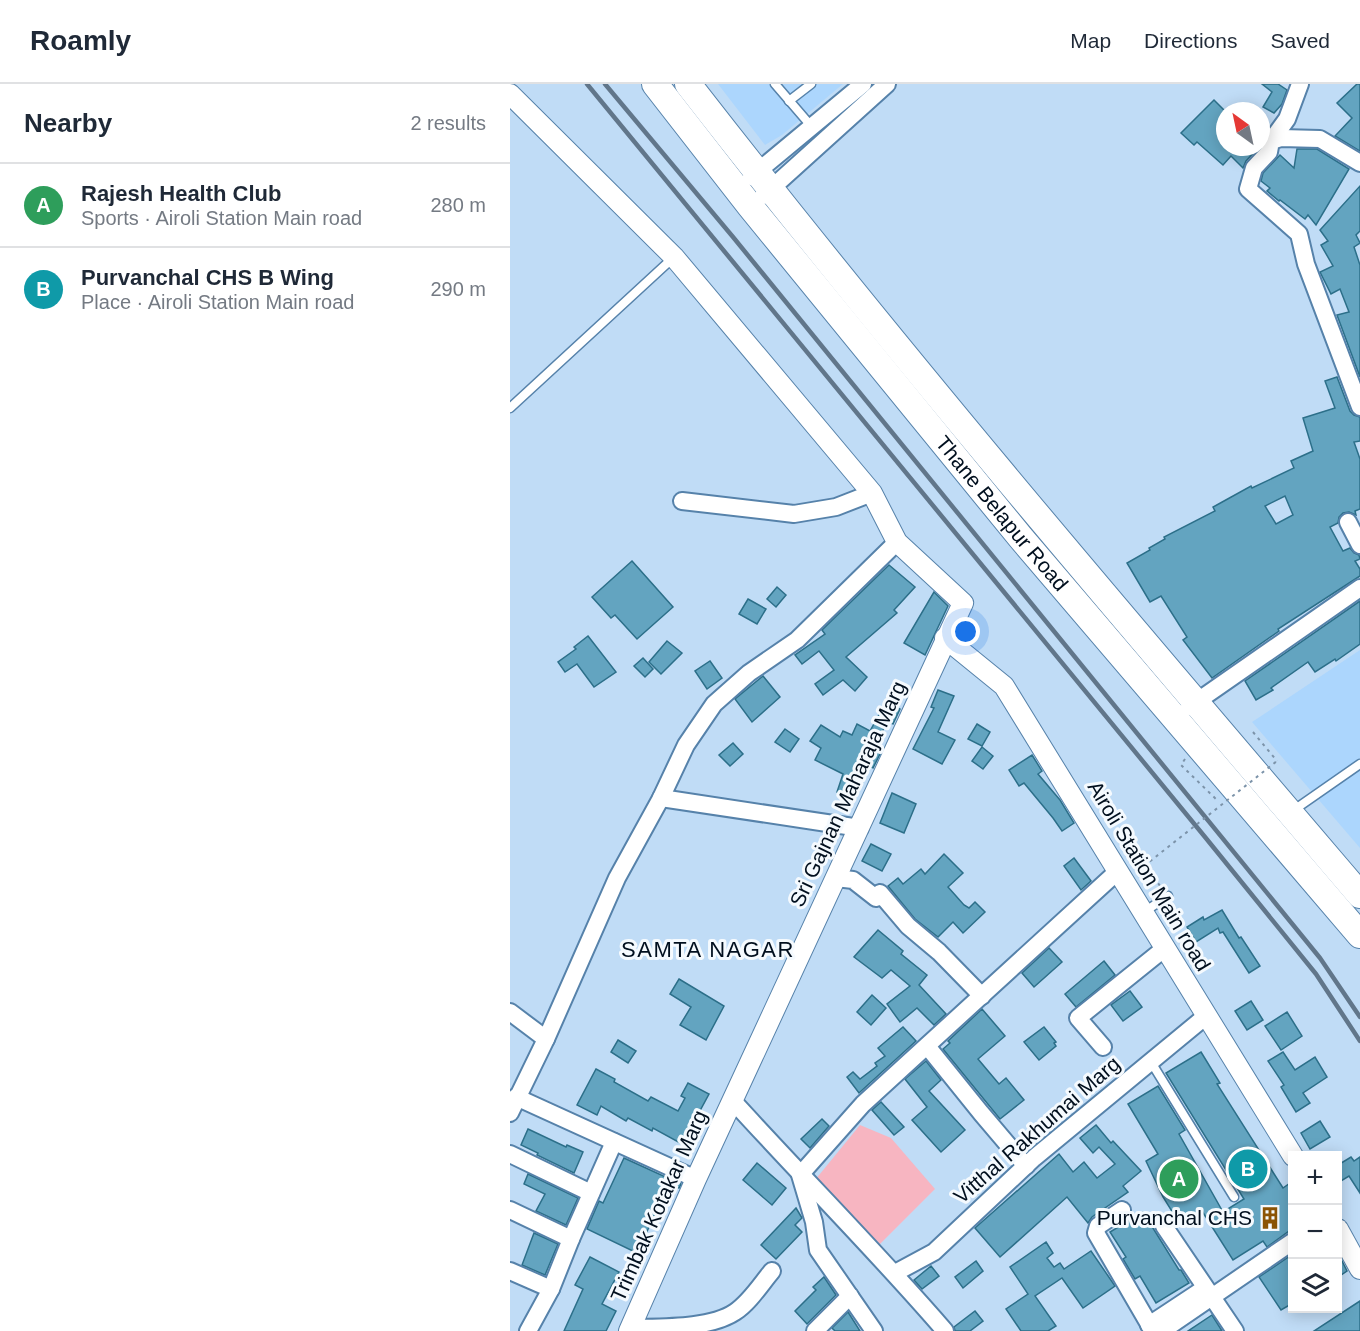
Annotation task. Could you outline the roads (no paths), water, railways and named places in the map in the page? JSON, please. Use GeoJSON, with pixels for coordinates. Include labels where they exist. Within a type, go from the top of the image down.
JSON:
{"type":"FeatureCollection","features":[{"type":"Feature","properties":{"kind":"main road","name":"Thane Belapur Road"},"geometry":{"type":"LineString","coordinates":[[655,84],[743,197],[1021,538],[1360,935]]}},
{"type":"Feature","properties":{"kind":"main road","name":"Thane Belapur Road"},"geometry":{"type":"LineString","coordinates":[[688,84],[1041,522],[1360,895]]}},
{"type":"Feature","properties":{"kind":"street"},"geometry":{"type":"LineString","coordinates":[[764,181],[812,127],[863,84]]}},
{"type":"Feature","properties":{"kind":"street"},"geometry":{"type":"LineString","coordinates":[[743,197],[887,84]]}},
{"type":"Feature","properties":{"kind":"street"},"geometry":{"type":"LineString","coordinates":[[1299,84],[1287,119],[1271,141],[1269,152],[1254,168],[1248,189],[1299,234],[1306,264],[1360,407]]}},
{"type":"Feature","properties":{"kind":"street"},"geometry":{"type":"LineString","coordinates":[[510,94],[675,257],[872,494],[897,542],[797,640],[749,674],[714,704],[686,745],[661,798],[618,878],[546,1039],[510,1113]]}},
{"type":"Feature","properties":{"kind":"street"},"geometry":{"type":"LineString","coordinates":[[1271,141],[1281,138],[1320,139],[1360,163]]}},
{"type":"Feature","properties":{"kind":"street"},"geometry":{"type":"LineString","coordinates":[[682,501],[794,514],[836,507],[872,494]]}},
{"type":"Feature","properties":{"kind":"street"},"geometry":{"type":"LineString","coordinates":[[1348,522],[1360,544]]}},
{"type":"Feature","properties":{"kind":"street","name":"Sri Gajnan Maharaja Marg"},"geometry":{"type":"LineString","coordinates":[[733,1101],[963,603],[897,542]]}},
{"type":"Feature","properties":{"kind":"street"},"geometry":{"type":"LineString","coordinates":[[1175,719],[1195,702],[1360,588]]}},
{"type":"Feature","properties":{"kind":"street","name":"Airoli Station Main road"},"geometry":{"type":"LineString","coordinates":[[945,638],[1004,686],[1290,1151]]}},
{"type":"Feature","properties":{"kind":"street"},"geometry":{"type":"LineString","coordinates":[[661,798],[860,828]]}},
{"type":"Feature","properties":{"kind":"street"},"geometry":{"type":"LineString","coordinates":[[800,1175],[863,1104],[1119,871]]}},
{"type":"Feature","properties":{"kind":"street"},"geometry":{"type":"LineString","coordinates":[[836,878],[853,880],[876,897],[880,893],[908,926],[939,952],[982,996]]}},
{"type":"Feature","properties":{"kind":"street"},"geometry":{"type":"LineString","coordinates":[[1103,1047],[1078,1018],[1165,948]]}},
{"type":"Feature","properties":{"kind":"street"},"geometry":{"type":"LineString","coordinates":[[510,1012],[546,1039]]}},
{"type":"Feature","properties":{"kind":"street","name":"Vitthal Rakhumai Marg"},"geometry":{"type":"LineString","coordinates":[[895,1273],[934,1252],[1026,1166],[1206,1016]]}},
{"type":"Feature","properties":{"kind":"street"},"geometry":{"type":"LineString","coordinates":[[927,1046],[1026,1166]]}},
{"type":"Feature","properties":{"kind":"street"},"geometry":{"type":"LineString","coordinates":[[516,1097],[696,1179]]}},
{"type":"Feature","properties":{"kind":"street"},"geometry":{"type":"LineString","coordinates":[[733,1101],[800,1175],[895,1273],[945,1331]]}},
{"type":"Feature","properties":{"kind":"street","name":"Trimbak Kotakar Marg"},"geometry":{"type":"LineString","coordinates":[[630,1329],[733,1101]]}},
{"type":"Feature","properties":{"kind":"street"},"geometry":{"type":"LineString","coordinates":[[528,1331],[551,1289],[614,1142]]}},
{"type":"Feature","properties":{"kind":"street"},"geometry":{"type":"LineString","coordinates":[[510,1154],[591,1193]]}},
{"type":"Feature","properties":{"kind":"street"},"geometry":{"type":"LineString","coordinates":[[800,1175],[814,1222],[818,1250],[874,1331]]}},
{"type":"Feature","properties":{"kind":"street"},"geometry":{"type":"LineString","coordinates":[[510,1210],[571,1239]]}},
{"type":"Feature","properties":{"kind":"street"},"geometry":{"type":"LineString","coordinates":[[1122,1210],[1095,1231],[1155,1329],[1208,1293],[1288,1245]]}},
{"type":"Feature","properties":{"kind":"street"},"geometry":{"type":"LineString","coordinates":[[1164,1226],[1235,1331]]}},
{"type":"Feature","properties":{"kind":"street"},"geometry":{"type":"LineString","coordinates":[[1342,1236],[1360,1269]]}},
{"type":"Feature","properties":{"kind":"street"},"geometry":{"type":"LineString","coordinates":[[510,1271],[551,1289]]}},
{"type":"Feature","properties":{"kind":"street"},"geometry":{"type":"LineString","coordinates":[[630,1329],[713,1321],[735,1312],[751,1297],[772,1271]]}},
{"type":"Feature","properties":{"kind":"street"},"geometry":{"type":"LineString","coordinates":[[815,1331],[850,1296]]}},
{"type":"Feature","properties":{"kind":"lane"},"geometry":{"type":"LineString","coordinates":[[775,84],[812,127]]}},
{"type":"Feature","properties":{"kind":"lane"},"geometry":{"type":"LineString","coordinates":[[789,101],[811,84]]}},
{"type":"Feature","properties":{"kind":"lane"},"geometry":{"type":"LineString","coordinates":[[510,408],[675,257]]}},
{"type":"Feature","properties":{"kind":"lane"},"geometry":{"type":"LineString","coordinates":[[1290,813],[1360,764]]}},
{"type":"Feature","properties":{"kind":"lane"},"geometry":{"type":"LineString","coordinates":[[1144,912],[1168,896]]}},
{"type":"Feature","properties":{"kind":"lane"},"geometry":{"type":"LineString","coordinates":[[1151,1062],[1234,1197]]}},
{"type":"Feature","properties":{"kind":"railway"},"geometry":{"type":"LineString","coordinates":[[587,84],[1316,974],[1360,1041]]}},
{"type":"Feature","properties":{"kind":"railway"},"geometry":{"type":"LineString","coordinates":[[605,84],[733,237],[1320,958],[1360,1017]]}},
{"type":"Feature","properties":{"kind":"place","name":"Purvanchal CHS B Wing"},"geometry":{"type":"Point","coordinates":[1248,1169]}},
{"type":"Feature","properties":{"kind":"place","name":"Rajesh Health Club"},"geometry":{"type":"Point","coordinates":[1179,1179]}},
{"type":"Feature","properties":{"kind":"place","name":"Purvanchal CHS"},"geometry":{"type":"Point","coordinates":[1270,1218]}},
{"type":"Feature","properties":{"kind":"district","name":"SAMTA NAGAR"},"geometry":{"type":"Point","coordinates":[708,949]}}]}
